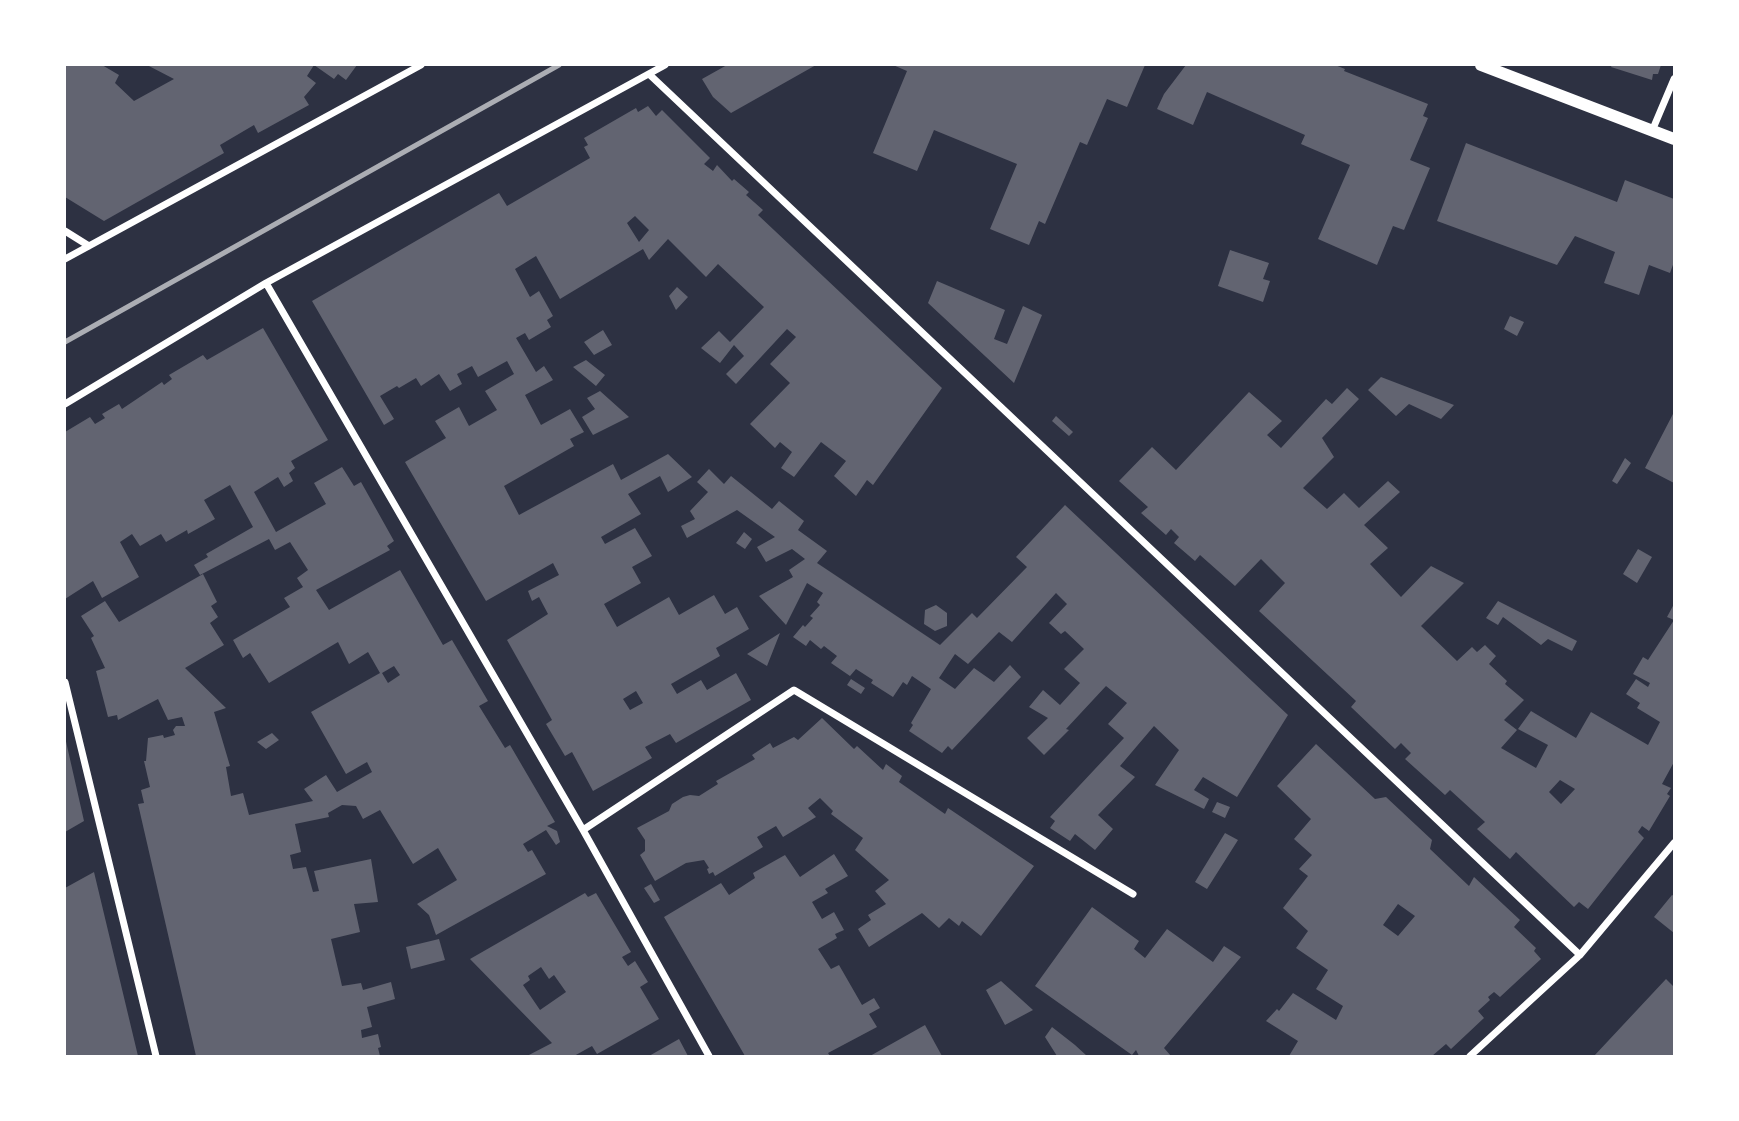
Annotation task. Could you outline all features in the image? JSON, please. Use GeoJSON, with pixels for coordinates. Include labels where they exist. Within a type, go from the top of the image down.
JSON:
{"type":"FeatureCollection","features":[{"type":"Feature","properties":{"kind":"street"},"geometry":{"type":"LineString","coordinates":[[65,259],[421,65]]}},
{"type":"Feature","properties":{"kind":"street"},"geometry":{"type":"LineString","coordinates":[[65,404],[266,283],[666,65]]}},
{"type":"Feature","properties":{"kind":"street"},"geometry":{"type":"LineString","coordinates":[[1481,65],[1674,139]]}},
{"type":"Feature","properties":{"kind":"street"},"geometry":{"type":"LineString","coordinates":[[650,75],[1580,955]]}},
{"type":"Feature","properties":{"kind":"street"},"geometry":{"type":"LineString","coordinates":[[1652,131],[1674,79]]}},
{"type":"Feature","properties":{"kind":"street"},"geometry":{"type":"LineString","coordinates":[[65,231],[89,246]]}},
{"type":"Feature","properties":{"kind":"street"},"geometry":{"type":"LineString","coordinates":[[266,283],[583,830],[709,1056]]}},
{"type":"Feature","properties":{"kind":"street"},"geometry":{"type":"LineString","coordinates":[[65,682],[156,1056]]}},
{"type":"Feature","properties":{"kind":"street"},"geometry":{"type":"LineString","coordinates":[[583,830],[794,690],[1133,894]]}},
{"type":"Feature","properties":{"kind":"street"},"geometry":{"type":"LineString","coordinates":[[1470,1056],[1580,955],[1674,843]]}},
{"type":"Feature","properties":{"kind":"building"},"geometry":{"type":"Polygon","coordinates":[[[65,65],[102,65],[119,75],[115,83],[134,101],[174,79],[147,65],[314,65],[307,76],[316,83],[304,97],[309,105],[258,133],[254,125],[220,145],[224,153],[104,221],[65,197],[65,65]]]}},
{"type":"Feature","properties":{"kind":"building"},"geometry":{"type":"Polygon","coordinates":[[[314,65],[357,65],[346,80],[338,74],[334,79],[314,65]]]}},
{"type":"Feature","properties":{"kind":"building"},"geometry":{"type":"Polygon","coordinates":[[[727,65],[816,65],[731,113],[713,97],[702,79],[727,65]]]}},
{"type":"Feature","properties":{"kind":"building"},"geometry":{"type":"Polygon","coordinates":[[[893,65],[1145,65],[1127,107],[1107,99],[1087,145],[1080,142],[1045,224],[1039,221],[1029,245],[990,229],[1017,164],[934,130],[917,171],[873,153],[907,71],[893,65]]]}},
{"type":"Feature","properties":{"kind":"building"},"geometry":{"type":"Polygon","coordinates":[[[1186,65],[1335,65],[1428,104],[1423,116],[1428,118],[1410,160],[1430,168],[1404,230],[1393,226],[1377,265],[1318,239],[1350,165],[1301,144],[1305,135],[1207,92],[1193,125],[1157,109],[1164,94],[1186,65]]]}},
{"type":"Feature","properties":{"kind":"building"},"geometry":{"type":"Polygon","coordinates":[[[1661,65],[1658,74],[1653,74],[1652,80],[1611,67],[1661,65]]]}},
{"type":"Feature","properties":{"kind":"building"},"geometry":{"type":"Polygon","coordinates":[[[648,106],[656,116],[662,110],[710,158],[704,164],[713,171],[717,165],[732,181],[734,179],[749,192],[746,195],[763,210],[758,215],[942,388],[873,485],[867,480],[856,496],[834,476],[846,461],[821,442],[794,477],[781,468],[792,452],[780,442],[775,448],[750,424],[790,383],[770,364],[796,337],[787,329],[736,384],[726,374],[744,356],[734,345],[720,363],[701,348],[719,331],[730,342],[764,307],[718,264],[706,277],[668,239],[649,260],[643,249],[560,299],[536,256],[515,269],[530,297],[539,291],[553,316],[547,320],[551,327],[529,340],[525,333],[516,338],[536,372],[544,366],[553,380],[525,395],[541,425],[570,409],[584,432],[570,439],[574,446],[504,486],[519,515],[613,464],[621,480],[668,454],[692,477],[668,492],[660,476],[628,494],[641,514],[601,537],[605,544],[635,528],[652,556],[632,567],[641,583],[604,604],[617,627],[669,597],[679,615],[714,595],[725,614],[737,607],[749,629],[716,648],[720,656],[671,684],[677,694],[701,680],[707,690],[736,673],[751,700],[676,743],[670,734],[645,747],[652,758],[593,791],[572,752],[565,756],[546,724],[552,720],[507,640],[548,614],[539,597],[532,601],[528,591],[559,575],[553,563],[486,601],[405,462],[446,438],[435,421],[459,407],[469,426],[497,410],[485,391],[514,374],[507,361],[478,377],[472,366],[457,374],[462,384],[450,391],[439,374],[421,386],[416,378],[399,388],[397,386],[380,396],[394,419],[384,425],[312,301],[499,193],[507,206],[590,158],[584,147],[588,145],[584,138],[636,108],[638,112],[648,106]],[[635,216],[627,223],[639,242],[649,230],[635,216]],[[636,691],[623,699],[630,710],[643,703],[636,691]]]}},
{"type":"Feature","properties":{"kind":"building"},"geometry":{"type":"Polygon","coordinates":[[[1466,143],[1617,202],[1625,180],[1674,199],[1674,262],[1670,273],[1649,265],[1639,295],[1604,283],[1615,252],[1575,236],[1557,265],[1437,221],[1466,143]]]}},
{"type":"Feature","properties":{"kind":"building"},"geometry":{"type":"Polygon","coordinates":[[[1230,250],[1269,263],[1263,279],[1270,281],[1263,302],[1218,286],[1230,250]]]}},
{"type":"Feature","properties":{"kind":"building"},"geometry":{"type":"Polygon","coordinates":[[[937,281],[1005,310],[994,339],[1007,344],[1023,306],[1042,315],[1014,383],[928,303],[937,281]]]}},
{"type":"Feature","properties":{"kind":"building"},"geometry":{"type":"Polygon","coordinates":[[[677,287],[688,297],[676,310],[669,296],[677,287]]]}},
{"type":"Feature","properties":{"kind":"building"},"geometry":{"type":"Polygon","coordinates":[[[1510,316],[1524,322],[1517,336],[1504,329],[1510,316]]]}},
{"type":"Feature","properties":{"kind":"building"},"geometry":{"type":"Polygon","coordinates":[[[263,328],[328,440],[291,461],[295,468],[289,473],[293,481],[284,487],[278,477],[254,492],[276,532],[326,504],[314,483],[342,467],[354,486],[361,482],[394,541],[387,546],[390,550],[316,590],[329,610],[400,570],[443,645],[452,640],[488,701],[479,706],[505,748],[510,745],[555,822],[547,826],[557,831],[560,842],[556,845],[546,830],[523,844],[528,852],[532,850],[546,874],[436,935],[429,915],[417,904],[457,880],[438,848],[413,864],[380,810],[363,819],[356,806],[342,805],[328,813],[329,817],[295,824],[301,852],[290,855],[293,869],[306,867],[313,892],[319,891],[314,871],[371,859],[378,902],[354,904],[360,932],[331,939],[342,986],[361,983],[363,990],[391,982],[395,999],[367,1007],[372,1027],[361,1030],[362,1038],[378,1034],[380,1056],[196,1056],[138,804],[144,803],[141,790],[150,787],[144,761],[148,738],[175,735],[173,730],[176,726],[185,726],[182,717],[168,720],[158,699],[118,720],[117,715],[108,717],[96,671],[105,668],[91,638],[94,636],[81,616],[105,601],[119,622],[203,574],[217,602],[211,606],[218,617],[210,623],[224,645],[185,668],[226,708],[214,712],[230,766],[226,767],[231,796],[243,793],[249,815],[313,801],[304,789],[326,775],[337,792],[372,772],[367,762],[346,774],[311,712],[380,673],[368,652],[349,664],[338,642],[269,683],[250,653],[243,658],[233,640],[290,607],[284,598],[303,587],[297,578],[308,570],[290,542],[275,550],[269,539],[200,575],[194,565],[208,557],[206,554],[253,527],[230,485],[204,500],[215,519],[188,534],[187,530],[166,542],[161,534],[140,546],[132,534],[120,542],[139,577],[102,598],[93,581],[65,599],[65,432],[90,417],[95,424],[105,418],[102,414],[119,404],[122,409],[162,382],[164,385],[172,379],[169,375],[203,355],[207,360],[263,328]],[[394,666],[382,673],[388,683],[400,675],[394,666]]]}},
{"type":"Feature","properties":{"kind":"building"},"geometry":{"type":"Polygon","coordinates":[[[603,330],[612,345],[594,355],[584,342],[603,330]]]}},
{"type":"Feature","properties":{"kind":"building"},"geometry":{"type":"Polygon","coordinates":[[[586,360],[605,375],[596,386],[573,367],[586,360]]]}},
{"type":"Feature","properties":{"kind":"building"},"geometry":{"type":"Polygon","coordinates":[[[1381,377],[1454,405],[1441,419],[1409,404],[1396,416],[1368,390],[1381,377]]]}},
{"type":"Feature","properties":{"kind":"building"},"geometry":{"type":"Polygon","coordinates":[[[1347,388],[1359,399],[1322,438],[1334,457],[1303,488],[1327,509],[1344,493],[1359,508],[1388,481],[1400,492],[1364,525],[1388,548],[1370,564],[1401,597],[1431,566],[1464,583],[1421,626],[1457,661],[1472,647],[1477,652],[1485,645],[1496,656],[1489,664],[1507,681],[1505,684],[1524,700],[1504,720],[1517,730],[1501,748],[1536,768],[1548,745],[1518,729],[1531,711],[1576,738],[1591,712],[1648,745],[1660,722],[1637,708],[1640,703],[1626,694],[1636,679],[1648,687],[1650,683],[1633,674],[1643,657],[1648,660],[1674,620],[1674,762],[1662,784],[1671,788],[1667,794],[1670,796],[1649,831],[1642,826],[1638,832],[1644,838],[1588,909],[1579,902],[1574,907],[1516,852],[1510,859],[1477,829],[1485,822],[1450,790],[1445,795],[1405,759],[1411,753],[1401,743],[1395,749],[1351,707],[1356,701],[1259,611],[1285,583],[1261,559],[1235,586],[1200,555],[1195,561],[1174,543],[1179,537],[1171,529],[1166,535],[1141,513],[1148,507],[1119,481],[1152,447],[1176,470],[1249,392],[1282,421],[1267,435],[1281,448],[1326,399],[1332,404],[1347,388]],[[1560,780],[1549,792],[1561,804],[1575,789],[1560,780]]]}},
{"type":"Feature","properties":{"kind":"building"},"geometry":{"type":"Polygon","coordinates":[[[600,391],[629,417],[593,435],[582,417],[595,409],[587,398],[600,391]]]}},
{"type":"Feature","properties":{"kind":"building"},"geometry":{"type":"Polygon","coordinates":[[[1674,412],[1674,483],[1645,468],[1674,412]]]}},
{"type":"Feature","properties":{"kind":"building"},"geometry":{"type":"Polygon","coordinates":[[[1056,416],[1073,432],[1069,436],[1052,421],[1056,416]]]}},
{"type":"Feature","properties":{"kind":"building"},"geometry":{"type":"Polygon","coordinates":[[[1625,458],[1631,463],[1617,484],[1612,481],[1625,458]]]}},
{"type":"Feature","properties":{"kind":"building"},"geometry":{"type":"Polygon","coordinates":[[[709,469],[724,484],[731,476],[772,509],[779,501],[804,521],[798,530],[827,551],[817,563],[940,645],[972,613],[977,618],[1027,567],[1016,557],[1065,505],[1288,715],[1237,797],[1203,777],[1194,790],[1209,799],[1204,809],[1155,785],[1179,750],[1154,726],[1120,766],[1135,777],[1098,815],[1113,829],[1095,850],[1075,834],[1070,841],[1050,828],[1055,821],[1050,817],[1124,738],[1108,724],[1127,703],[1106,686],[1044,755],[1027,738],[1048,718],[1029,707],[1043,690],[1060,705],[1080,683],[1064,669],[1084,649],[1065,631],[1061,634],[1049,623],[1067,604],[1056,593],[1012,642],[999,632],[968,664],[955,654],[939,678],[955,689],[974,668],[994,682],[1010,665],[1021,677],[952,750],[948,746],[942,753],[909,731],[931,689],[912,676],[907,685],[903,682],[893,697],[871,683],[873,680],[856,669],[850,676],[831,663],[837,656],[824,646],[821,649],[810,640],[806,646],[793,637],[813,618],[810,616],[820,605],[817,602],[823,593],[807,583],[786,625],[759,596],[793,577],[789,570],[805,559],[792,549],[766,562],[757,547],[775,537],[737,510],[687,538],[681,526],[695,519],[690,511],[708,492],[697,482],[709,469]]]}},
{"type":"Feature","properties":{"kind":"building"},"geometry":{"type":"Polygon","coordinates":[[[744,532],[752,539],[745,549],[736,543],[744,532]]]}},
{"type":"Feature","properties":{"kind":"building"},"geometry":{"type":"Polygon","coordinates":[[[1638,549],[1652,557],[1637,583],[1623,574],[1638,549]]]}},
{"type":"Feature","properties":{"kind":"building"},"geometry":{"type":"Polygon","coordinates":[[[1498,601],[1577,641],[1572,651],[1548,639],[1541,645],[1503,617],[1498,625],[1486,618],[1498,601]]]}},
{"type":"Feature","properties":{"kind":"building"},"geometry":{"type":"Polygon","coordinates":[[[1674,604],[1674,620],[1667,617],[1674,604]]]}},
{"type":"Feature","properties":{"kind":"building"},"geometry":{"type":"Polygon","coordinates":[[[936,605],[947,613],[947,626],[935,631],[924,624],[925,610],[936,605]]]}},
{"type":"Feature","properties":{"kind":"building"},"geometry":{"type":"Polygon","coordinates":[[[780,633],[767,666],[747,654],[780,633]]]}},
{"type":"Feature","properties":{"kind":"building"},"geometry":{"type":"Polygon","coordinates":[[[851,679],[865,688],[861,694],[847,685],[851,679]]]}},
{"type":"Feature","properties":{"kind":"building"},"geometry":{"type":"Polygon","coordinates":[[[822,718],[854,749],[857,746],[883,770],[886,764],[902,776],[899,782],[945,814],[948,808],[1034,866],[981,936],[962,921],[959,926],[949,918],[939,928],[922,913],[869,947],[858,929],[871,920],[868,915],[886,904],[875,891],[889,880],[855,850],[863,838],[831,814],[833,811],[820,798],[808,808],[816,817],[783,837],[776,826],[757,837],[763,847],[715,876],[713,872],[709,874],[704,860],[686,863],[655,881],[640,855],[645,851],[645,840],[637,828],[669,811],[672,804],[683,797],[699,796],[718,784],[716,781],[755,759],[752,755],[770,743],[773,748],[794,737],[798,740],[822,718]]]}},
{"type":"Feature","properties":{"kind":"building"},"geometry":{"type":"Polygon","coordinates":[[[272,733],[279,740],[266,749],[257,742],[272,733]]]}},
{"type":"Feature","properties":{"kind":"building"},"geometry":{"type":"Polygon","coordinates":[[[65,737],[84,821],[65,832],[65,737]]]}},
{"type":"Feature","properties":{"kind":"building"},"geometry":{"type":"Polygon","coordinates":[[[1316,744],[1375,799],[1386,797],[1432,840],[1430,849],[1469,886],[1474,877],[1520,920],[1514,927],[1536,948],[1534,951],[1541,959],[1500,997],[1494,992],[1488,997],[1490,1000],[1478,1011],[1484,1018],[1451,1049],[1446,1044],[1432,1056],[1289,1056],[1298,1041],[1266,1021],[1277,1009],[1279,1011],[1293,993],[1336,1020],[1343,1006],[1316,989],[1328,970],[1296,948],[1308,931],[1283,908],[1308,876],[1299,869],[1312,855],[1294,839],[1311,819],[1277,786],[1316,744]],[[1398,904],[1383,925],[1398,936],[1415,916],[1398,904]]]}},
{"type":"Feature","properties":{"kind":"building"},"geometry":{"type":"Polygon","coordinates":[[[1217,802],[1230,807],[1225,818],[1212,812],[1217,802]]]}},
{"type":"Feature","properties":{"kind":"building"},"geometry":{"type":"Polygon","coordinates":[[[1225,833],[1238,840],[1207,889],[1195,882],[1225,833]]]}},
{"type":"Feature","properties":{"kind":"building"},"geometry":{"type":"Polygon","coordinates":[[[834,854],[848,876],[825,889],[828,893],[812,902],[822,919],[834,912],[844,930],[835,934],[837,938],[818,949],[831,969],[839,965],[862,1005],[874,998],[880,1008],[869,1014],[877,1027],[828,1053],[830,1056],[745,1056],[664,917],[721,883],[729,895],[755,878],[753,873],[785,855],[800,877],[834,854]]]}},
{"type":"Feature","properties":{"kind":"building"},"geometry":{"type":"Polygon","coordinates":[[[94,872],[138,1056],[65,1056],[65,888],[94,872]]]}},
{"type":"Feature","properties":{"kind":"building"},"geometry":{"type":"Polygon","coordinates":[[[651,884],[660,900],[654,903],[644,888],[651,884]]]}},
{"type":"Feature","properties":{"kind":"building"},"geometry":{"type":"Polygon","coordinates":[[[585,893],[588,897],[596,893],[631,952],[622,957],[628,966],[635,961],[648,982],[640,987],[659,1019],[597,1054],[592,1046],[574,1056],[527,1056],[552,1043],[470,959],[585,893]],[[541,967],[528,976],[530,980],[523,985],[540,1010],[566,992],[554,975],[549,979],[541,967]]]}},
{"type":"Feature","properties":{"kind":"building"},"geometry":{"type":"Polygon","coordinates":[[[1672,895],[1674,896],[1674,933],[1654,917],[1672,895]]]}},
{"type":"Feature","properties":{"kind":"building"},"geometry":{"type":"Polygon","coordinates":[[[1092,907],[1139,941],[1134,949],[1145,958],[1167,929],[1213,962],[1224,946],[1241,957],[1164,1048],[1171,1056],[1139,1056],[1136,1050],[1132,1055],[1035,986],[1092,907]]]}},
{"type":"Feature","properties":{"kind":"building"},"geometry":{"type":"Polygon","coordinates":[[[439,939],[445,960],[411,969],[406,947],[439,939]]]}},
{"type":"Feature","properties":{"kind":"building"},"geometry":{"type":"Polygon","coordinates":[[[1666,979],[1674,987],[1674,1056],[1594,1056],[1666,979]]]}},
{"type":"Feature","properties":{"kind":"building"},"geometry":{"type":"Polygon","coordinates":[[[1001,981],[1033,1010],[1005,1025],[986,990],[1001,981]]]}},
{"type":"Feature","properties":{"kind":"building"},"geometry":{"type":"Polygon","coordinates":[[[925,1025],[942,1056],[870,1056],[925,1025]]]}},
{"type":"Feature","properties":{"kind":"building"},"geometry":{"type":"Polygon","coordinates":[[[1052,1027],[1087,1056],[1057,1056],[1045,1037],[1052,1027]]]}},
{"type":"Feature","properties":{"kind":"building"},"geometry":{"type":"Polygon","coordinates":[[[679,1039],[688,1056],[649,1056],[679,1039]]]}},
{"type":"Feature","properties":{"kind":"railway"},"geometry":{"type":"LineString","coordinates":[[65,342],[559,65]]}}]}
